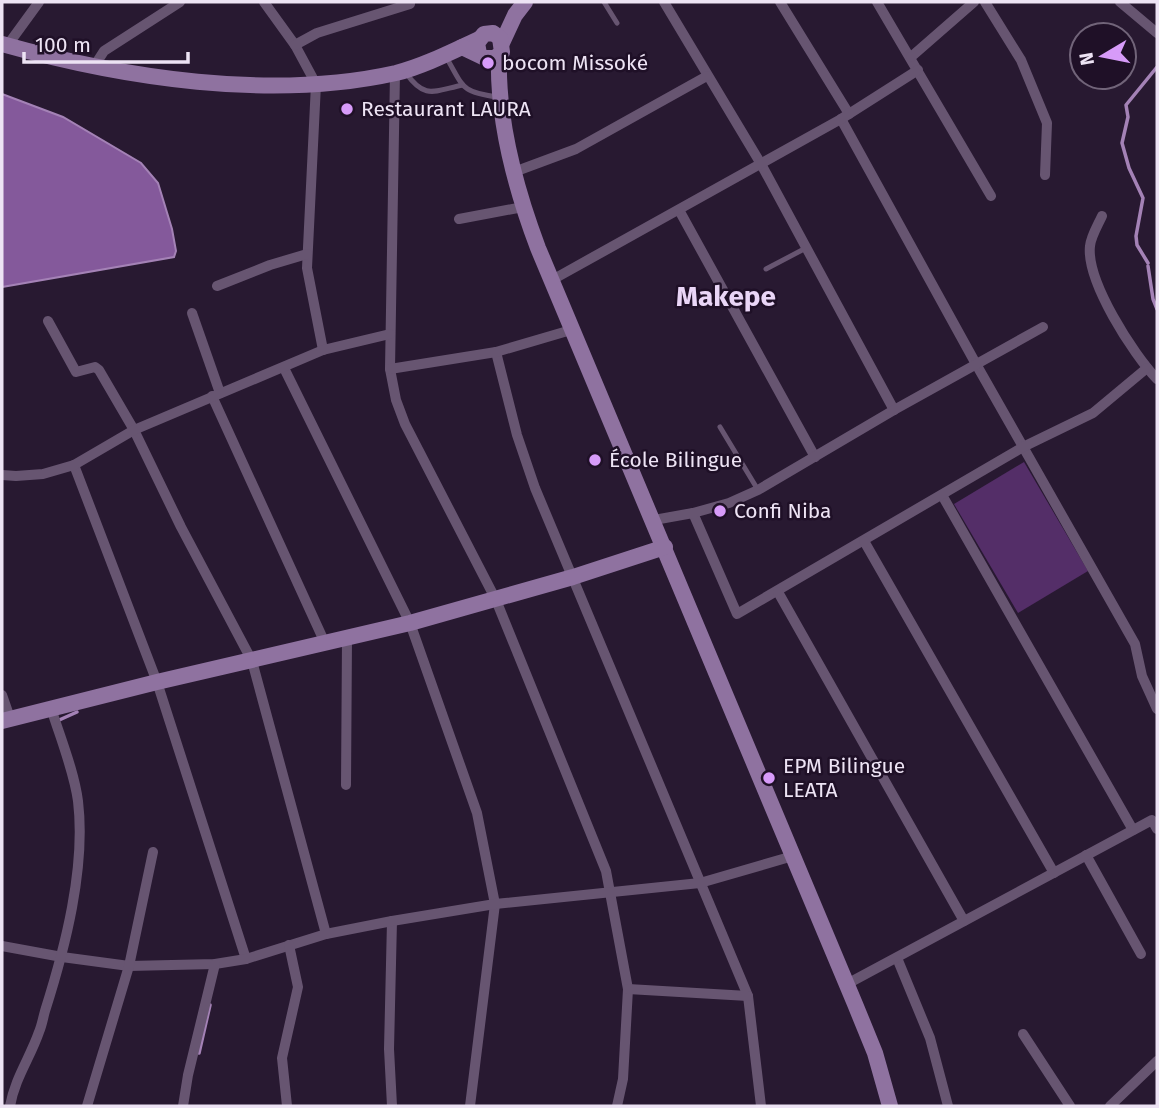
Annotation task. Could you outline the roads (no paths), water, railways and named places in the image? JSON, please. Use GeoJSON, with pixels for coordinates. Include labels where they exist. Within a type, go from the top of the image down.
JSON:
{"type":"FeatureCollection","features":[{"type":"Feature","properties":{"kind":"main road"},"geometry":{"type":"LineString","coordinates":[[488,47],[520,8]]}},
{"type":"Feature","properties":{"kind":"main road"},"geometry":{"type":"LineString","coordinates":[[5,45],[139,73],[232,84],[316,84],[400,71],[462,47],[488,47]]}},
{"type":"Feature","properties":{"kind":"main road"},"geometry":{"type":"LineString","coordinates":[[488,47],[523,207],[571,330],[654,520],[847,984],[875,1053],[890,1106]]}},
{"type":"Feature","properties":{"kind":"main road"},"geometry":{"type":"LineString","coordinates":[[6,719],[410,623],[573,577],[664,547]]}},
{"type":"Feature","properties":{"kind":"street"},"geometry":{"type":"LineString","coordinates":[[5,45],[40,2]]}},
{"type":"Feature","properties":{"kind":"street"},"geometry":{"type":"LineString","coordinates":[[95,65],[104,51],[180,2]]}},
{"type":"Feature","properties":{"kind":"street"},"geometry":{"type":"LineString","coordinates":[[264,2],[295,45],[316,84],[307,254],[309,285],[323,351]]}},
{"type":"Feature","properties":{"kind":"street"},"geometry":{"type":"LineString","coordinates":[[664,2],[761,164],[894,410]]}},
{"type":"Feature","properties":{"kind":"street"},"geometry":{"type":"LineString","coordinates":[[780,2],[845,117],[976,364],[1135,644],[1142,676],[1157,709]]}},
{"type":"Feature","properties":{"kind":"street"},"geometry":{"type":"LineString","coordinates":[[877,2],[991,196]]}},
{"type":"Feature","properties":{"kind":"street"},"geometry":{"type":"LineString","coordinates":[[911,57],[974,2]]}},
{"type":"Feature","properties":{"kind":"street"},"geometry":{"type":"LineString","coordinates":[[985,2],[1021,60],[1047,122],[1045,175]]}},
{"type":"Feature","properties":{"kind":"street"},"geometry":{"type":"LineString","coordinates":[[1120,2],[1157,33]]}},
{"type":"Feature","properties":{"kind":"street"},"geometry":{"type":"LineString","coordinates":[[295,45],[317,33],[410,4]]}},
{"type":"Feature","properties":{"kind":"street"},"geometry":{"type":"LineString","coordinates":[[552,280],[845,117],[918,70]]}},
{"type":"Feature","properties":{"kind":"street"},"geometry":{"type":"LineString","coordinates":[[400,71],[390,334],[390,369],[396,400],[405,424],[496,600],[606,871],[628,989],[623,1079],[617,1106]]}},
{"type":"Feature","properties":{"kind":"street"},"geometry":{"type":"LineString","coordinates":[[514,172],[583,146],[707,76]]}},
{"type":"Feature","properties":{"kind":"street"},"geometry":{"type":"LineString","coordinates":[[459,219],[523,207]]}},
{"type":"Feature","properties":{"kind":"street"},"geometry":{"type":"LineString","coordinates":[[680,210],[815,457]]}},
{"type":"Feature","properties":{"kind":"street"},"geometry":{"type":"LineString","coordinates":[[1102,216],[1090,244],[1090,260],[1110,309],[1128,343],[1157,379]]}},
{"type":"Feature","properties":{"kind":"street"},"geometry":{"type":"LineString","coordinates":[[217,286],[307,254]]}},
{"type":"Feature","properties":{"kind":"street"},"geometry":{"type":"LineString","coordinates":[[192,313],[216,395],[325,643]]}},
{"type":"Feature","properties":{"kind":"street"},"geometry":{"type":"LineString","coordinates":[[48,321],[76,372],[98,369],[134,430],[181,527],[252,661],[326,934]]}},
{"type":"Feature","properties":{"kind":"street"},"geometry":{"type":"LineString","coordinates":[[654,520],[729,503],[758,490],[1043,327]]}},
{"type":"Feature","properties":{"kind":"street"},"geometry":{"type":"LineString","coordinates":[[390,369],[496,352],[571,330]]}},
{"type":"Feature","properties":{"kind":"street"},"geometry":{"type":"LineString","coordinates":[[2,475],[43,474],[74,465],[134,430],[216,395],[323,351],[390,334]]}},
{"type":"Feature","properties":{"kind":"street"},"geometry":{"type":"LineString","coordinates":[[496,352],[517,435],[535,488],[748,996],[761,1106]]}},
{"type":"Feature","properties":{"kind":"street"},"geometry":{"type":"LineString","coordinates":[[284,368],[410,623],[477,813],[495,904],[470,1106]]}},
{"type":"Feature","properties":{"kind":"street"},"geometry":{"type":"LineString","coordinates":[[693,513],[737,614],[1023,447],[1093,413],[1147,368]]}},
{"type":"Feature","properties":{"kind":"street"},"geometry":{"type":"LineString","coordinates":[[74,465],[157,682],[246,959]]}},
{"type":"Feature","properties":{"kind":"street"},"geometry":{"type":"LineString","coordinates":[[942,495],[1133,830]]}},
{"type":"Feature","properties":{"kind":"street"},"geometry":{"type":"LineString","coordinates":[[864,541],[1054,873]]}},
{"type":"Feature","properties":{"kind":"street"},"geometry":{"type":"LineString","coordinates":[[778,592],[964,921]]}},
{"type":"Feature","properties":{"kind":"street"},"geometry":{"type":"LineString","coordinates":[[346,785],[347,638]]}},
{"type":"Feature","properties":{"kind":"street"},"geometry":{"type":"LineString","coordinates":[[2,695],[6,719]]}},
{"type":"Feature","properties":{"kind":"street"},"geometry":{"type":"LineString","coordinates":[[10,1106],[25,1059],[39,1032],[62,957],[79,855],[78,798],[51,708]]}},
{"type":"Feature","properties":{"kind":"street"},"geometry":{"type":"LineString","coordinates":[[847,984],[1152,820],[1157,829]]}},
{"type":"Feature","properties":{"kind":"street"},"geometry":{"type":"LineString","coordinates":[[87,1106],[129,966],[153,852]]}},
{"type":"Feature","properties":{"kind":"street"},"geometry":{"type":"LineString","coordinates":[[1086,855],[1141,954]]}},
{"type":"Feature","properties":{"kind":"street"},"geometry":{"type":"LineString","coordinates":[[2,946],[129,966],[215,964],[246,959],[326,934],[392,920],[495,904],[700,883],[793,856]]}},
{"type":"Feature","properties":{"kind":"street"},"geometry":{"type":"LineString","coordinates":[[392,920],[389,1049],[392,1106]]}},
{"type":"Feature","properties":{"kind":"street"},"geometry":{"type":"LineString","coordinates":[[286,1106],[282,1058],[298,987],[289,945]]}},
{"type":"Feature","properties":{"kind":"street"},"geometry":{"type":"LineString","coordinates":[[897,958],[930,1038],[948,1106]]}},
{"type":"Feature","properties":{"kind":"street"},"geometry":{"type":"LineString","coordinates":[[183,1106],[215,964]]}},
{"type":"Feature","properties":{"kind":"street"},"geometry":{"type":"LineString","coordinates":[[628,989],[748,996]]}},
{"type":"Feature","properties":{"kind":"street"},"geometry":{"type":"LineString","coordinates":[[1023,1034],[1070,1106]]}},
{"type":"Feature","properties":{"kind":"street"},"geometry":{"type":"LineString","coordinates":[[1114,1105],[1157,1061]]}},
{"type":"Feature","properties":{"kind":"lane"},"geometry":{"type":"LineString","coordinates":[[604,2],[617,23]]}},
{"type":"Feature","properties":{"kind":"lane"},"geometry":{"type":"LineString","coordinates":[[444,54],[463,85],[473,94],[499,92]]}},
{"type":"Feature","properties":{"kind":"lane"},"geometry":{"type":"LineString","coordinates":[[400,71],[416,87],[426,92],[463,85]]}},
{"type":"Feature","properties":{"kind":"lane"},"geometry":{"type":"LineString","coordinates":[[766,269],[806,248]]}},
{"type":"Feature","properties":{"kind":"lane"},"geometry":{"type":"LineString","coordinates":[[720,427],[758,490]]}},
{"type":"Feature","properties":{"kind":"waterway"},"geometry":{"type":"LineString","coordinates":[[1148,263],[1137,245],[1136,236],[1143,198],[1129,168],[1122,143],[1128,117],[1126,105],[1157,67]]}},
{"type":"Feature","properties":{"kind":"waterway"},"geometry":{"type":"LineString","coordinates":[[1148,266],[1157,309]]}},
{"type":"Feature","properties":{"kind":"waterway"},"geometry":{"type":"LineString","coordinates":[[57,721],[77,712]]}},
{"type":"Feature","properties":{"kind":"waterway"},"geometry":{"type":"LineString","coordinates":[[199,1053],[210,1005]]}},
{"type":"Feature","properties":{"kind":"place","name":"bocom Missoké"},"geometry":{"type":"Point","coordinates":[488,63]}},
{"type":"Feature","properties":{"kind":"place","name":"Restaurant LAURA"},"geometry":{"type":"Point","coordinates":[347,109]}},
{"type":"Feature","properties":{"kind":"place","name":"École Bilingue"},"geometry":{"type":"Point","coordinates":[595,460]}},
{"type":"Feature","properties":{"kind":"place","name":"Confi Niba"},"geometry":{"type":"Point","coordinates":[720,511]}},
{"type":"Feature","properties":{"kind":"place","name":"EPM Bilingue LEATA"},"geometry":{"type":"Point","coordinates":[769,778]}},
{"type":"Feature","properties":{"kind":"district","name":"Makepe"},"geometry":{"type":"Point","coordinates":[726,296]}}]}
